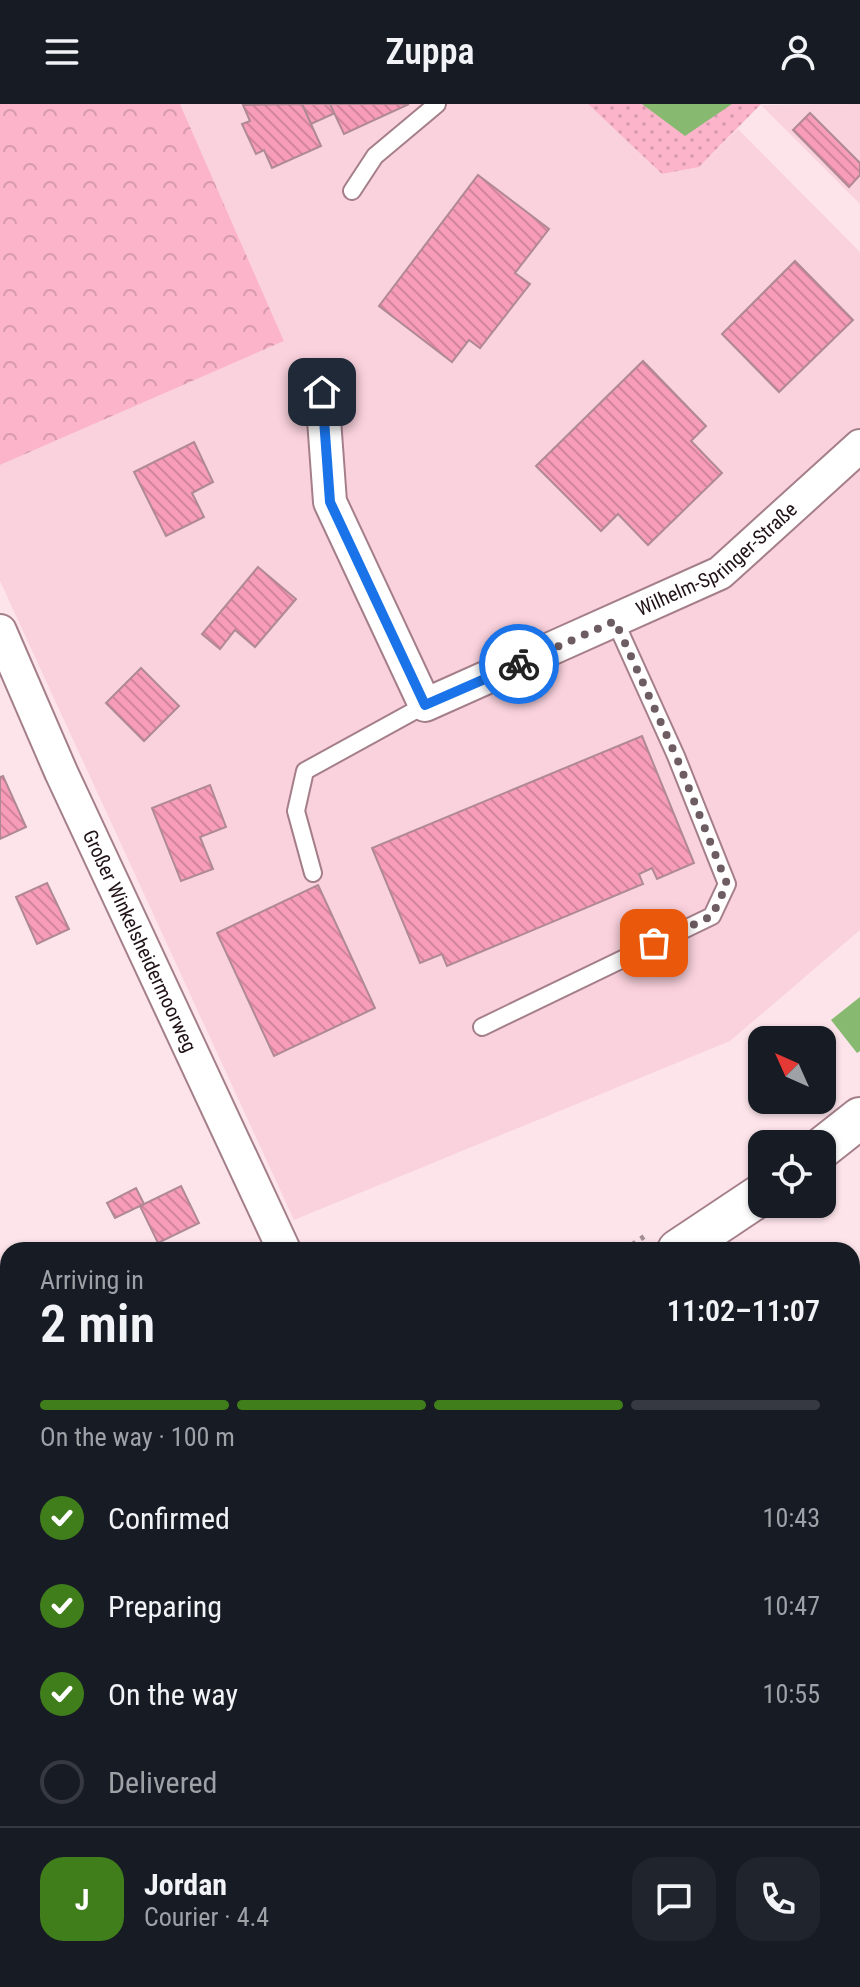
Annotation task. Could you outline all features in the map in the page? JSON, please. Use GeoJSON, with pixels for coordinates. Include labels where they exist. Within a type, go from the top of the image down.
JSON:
{"type":"FeatureCollection","features":[{"type":"Feature","properties":{"kind":"street"},"geometry":{"type":"LineString","coordinates":[[322,392],[330,502],[425,705]]}},
{"type":"Feature","properties":{"kind":"street","name":"Wilhelm-Springer-Straße"},"geometry":{"type":"LineString","coordinates":[[425,705],[720,573],[860,446]]}},
{"type":"Feature","properties":{"kind":"street","name":"Großer Winkelsheidermoorweg"},"geometry":{"type":"LineString","coordinates":[[0,631],[61,772],[280,1242]]}},
{"type":"Feature","properties":{"kind":"street"},"geometry":{"type":"LineString","coordinates":[[836,1137],[860,1118]]}},
{"type":"Feature","properties":{"kind":"street"},"geometry":{"type":"LineString","coordinates":[[690,1242],[748,1203]]}},
{"type":"Feature","properties":{"kind":"lane"},"geometry":{"type":"LineString","coordinates":[[352,191],[375,156],[437,104]]}},
{"type":"Feature","properties":{"kind":"lane"},"geometry":{"type":"LineString","coordinates":[[482,1027],[712,916],[727,884],[676,756],[615,621]]}},
{"type":"Feature","properties":{"kind":"lane"},"geometry":{"type":"LineString","coordinates":[[313,873],[296,811],[305,771],[425,705]]}},
{"type":"Feature","properties":{"kind":"shaded area"},"geometry":{"type":"Polygon","coordinates":[[[180,104],[588,104],[662,174],[699,167],[738,129],[860,252],[860,930],[730,1041],[294,1220],[0,581],[0,465],[284,341],[180,104]]]}},
{"type":"Feature","properties":{"kind":"shaded area"},"geometry":{"type":"Polygon","coordinates":[[[642,104],[732,104],[685,136],[642,104]]]}},
{"type":"Feature","properties":{"kind":"shaded area"},"geometry":{"type":"Polygon","coordinates":[[[860,104],[860,204],[761,105],[860,104]]]}},
{"type":"Feature","properties":{"kind":"shaded area"},"geometry":{"type":"Polygon","coordinates":[[[860,997],[860,1051],[857,1053],[831,1020],[860,997]]]}},
{"type":"Feature","properties":{"kind":"green space"},"geometry":{"type":"Polygon","coordinates":[[[0,104],[180,104],[284,341],[0,465],[0,104]]]}},
{"type":"Feature","properties":{"kind":"green space"},"geometry":{"type":"Polygon","coordinates":[[[588,104],[761,104],[699,167],[662,174],[588,104]]]}},
{"type":"Feature","properties":{"kind":"building"},"geometry":{"type":"Polygon","coordinates":[[[302,104],[330,104],[335,113],[311,124],[302,104]]]}},
{"type":"Feature","properties":{"kind":"building"},"geometry":{"type":"Polygon","coordinates":[[[302,104],[321,146],[272,168],[264,150],[256,154],[242,124],[250,121],[243,105],[302,104]]]}},
{"type":"Feature","properties":{"kind":"building"},"geometry":{"type":"Polygon","coordinates":[[[330,104],[409,104],[344,134],[330,104]]]}},
{"type":"Feature","properties":{"kind":"building"},"geometry":{"type":"Polygon","coordinates":[[[810,113],[860,163],[860,175],[849,187],[793,130],[810,113]]]}},
{"type":"Feature","properties":{"kind":"building"},"geometry":{"type":"Polygon","coordinates":[[[478,175],[549,229],[515,273],[530,284],[480,348],[469,340],[452,362],[379,306],[478,175]]]}},
{"type":"Feature","properties":{"kind":"building"},"geometry":{"type":"Polygon","coordinates":[[[795,261],[853,320],[779,392],[722,334],[795,261]]]}},
{"type":"Feature","properties":{"kind":"building"},"geometry":{"type":"Polygon","coordinates":[[[643,361],[706,426],[691,441],[722,473],[648,545],[618,514],[601,531],[536,466],[643,361]]]}},
{"type":"Feature","properties":{"kind":"building"},"geometry":{"type":"Polygon","coordinates":[[[194,442],[213,482],[192,493],[204,517],[166,536],[134,472],[194,442]]]}},
{"type":"Feature","properties":{"kind":"building"},"geometry":{"type":"Polygon","coordinates":[[[258,567],[296,599],[255,647],[235,630],[220,649],[202,634],[258,567]]]}},
{"type":"Feature","properties":{"kind":"building"},"geometry":{"type":"Polygon","coordinates":[[[141,668],[179,706],[144,741],[106,703],[141,668]]]}},
{"type":"Feature","properties":{"kind":"building"},"geometry":{"type":"Polygon","coordinates":[[[642,736],[694,863],[657,879],[652,868],[639,874],[643,884],[447,966],[442,954],[420,963],[372,848],[642,736]]]}},
{"type":"Feature","properties":{"kind":"building"},"geometry":{"type":"Polygon","coordinates":[[[3,776],[26,827],[0,839],[0,777],[3,776]]]}},
{"type":"Feature","properties":{"kind":"building"},"geometry":{"type":"Polygon","coordinates":[[[210,785],[226,827],[200,837],[213,869],[181,881],[152,808],[210,785]]]}},
{"type":"Feature","properties":{"kind":"building"},"geometry":{"type":"Polygon","coordinates":[[[47,883],[69,929],[37,944],[16,897],[47,883]]]}},
{"type":"Feature","properties":{"kind":"building"},"geometry":{"type":"Polygon","coordinates":[[[318,885],[375,1008],[274,1056],[217,933],[318,885]]]}},
{"type":"Feature","properties":{"kind":"building"},"geometry":{"type":"Polygon","coordinates":[[[181,1186],[199,1223],[158,1242],[140,1206],[181,1186]]]}},
{"type":"Feature","properties":{"kind":"building"},"geometry":{"type":"Polygon","coordinates":[[[136,1188],[144,1204],[115,1218],[107,1203],[136,1188]]]}},
{"type":"Feature","properties":{"kind":"way so far"},"geometry":{"type":"LineString","coordinates":[[519,664],[615,621],[676,756],[727,884],[712,916],[654,943]]}},
{"type":"Feature","properties":{"kind":"route"},"geometry":{"type":"LineString","coordinates":[[322,392],[330,502],[425,705],[519,664]]}}]}
